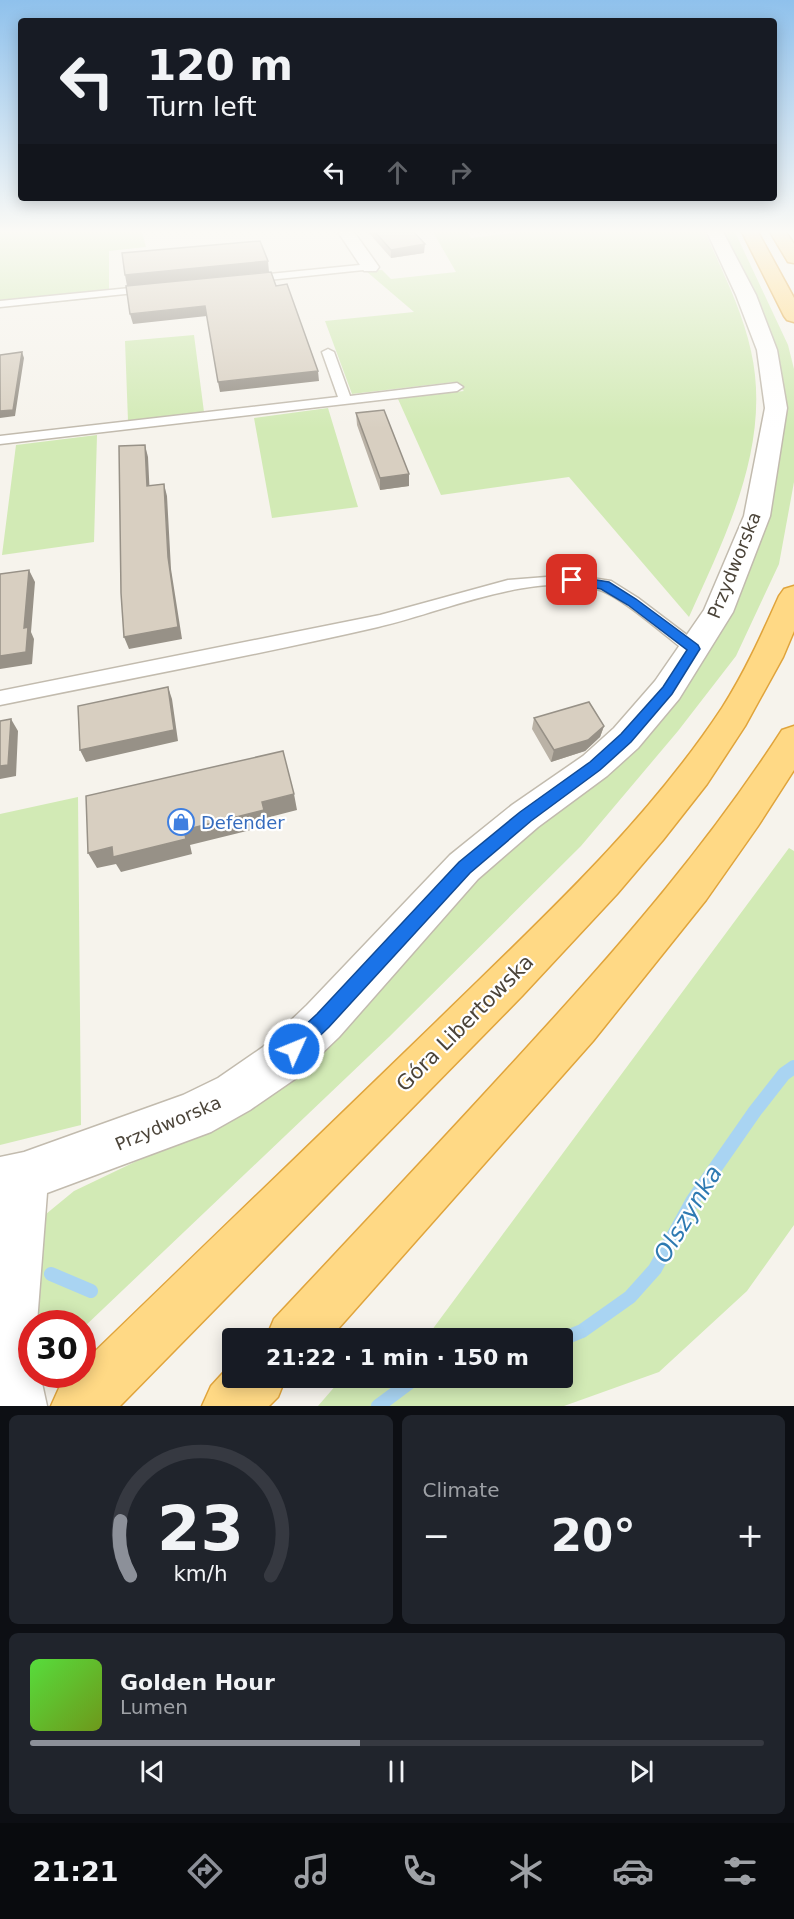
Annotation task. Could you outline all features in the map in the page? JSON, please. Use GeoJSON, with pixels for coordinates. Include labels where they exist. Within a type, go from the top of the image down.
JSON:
{"type":"FeatureCollection","features":[{"type":"Feature","properties":{"kind":"highway"},"geometry":{"type":"LineString","coordinates":[[784,298],[794,316]]}},
{"type":"Feature","properties":{"kind":"highway","name":"Góra Libertowska"},"geometry":{"type":"LineString","coordinates":[[80,1406],[433,1056],[612,872],[698,767],[728,723],[771,652],[794,596]]}},
{"type":"Feature","properties":{"kind":"highway"},"geometry":{"type":"LineString","coordinates":[[302,1328],[501,1111],[648,943],[743,819],[794,740]]}},
{"type":"Feature","properties":{"kind":"highway"},"geometry":{"type":"LineString","coordinates":[[231,1406],[248,1388]]}},
{"type":"Feature","properties":{"kind":"street","name":"Przydworska"},"geometry":{"type":"LineString","coordinates":[[12,1179],[194,1115],[234,1094],[279,1063],[323,1021],[464,867],[525,816],[595,766],[626,738],[668,690],[718,612],[757,516],[776,408],[767,350],[747,298]]}},
{"type":"Feature","properties":{"kind":"street"},"geometry":{"type":"LineString","coordinates":[[12,1179],[3,1334],[18,1406]]}},
{"type":"Feature","properties":{"kind":"lane"},"geometry":{"type":"LineString","coordinates":[[0,304],[64,298]]}},
{"type":"Feature","properties":{"kind":"lane"},"geometry":{"type":"LineString","coordinates":[[328,352],[345,400]]}},
{"type":"Feature","properties":{"kind":"lane"},"geometry":{"type":"LineString","coordinates":[[0,440],[457,387]]}},
{"type":"Feature","properties":{"kind":"lane"},"geometry":{"type":"LineString","coordinates":[[0,698],[85,683],[380,621],[498,588],[547,581],[572,580],[604,585],[632,602],[694,649]]}},
{"type":"Feature","properties":{"kind":"green space"},"geometry":{"type":"Polygon","coordinates":[[[0,298],[103,298],[0,308],[0,298]]]}},
{"type":"Feature","properties":{"kind":"green space"},"geometry":{"type":"Polygon","coordinates":[[[397,298],[734,298],[751,351],[756,386],[755,420],[742,488],[717,554],[689,617],[569,477],[441,495],[398,399],[464,391],[454,382],[352,394],[325,321],[414,312],[397,298]]]}},
{"type":"Feature","properties":{"kind":"green space"},"geometry":{"type":"Polygon","coordinates":[[[753,298],[766,298],[788,345],[794,369],[794,482],[779,564],[736,656],[678,731],[581,846],[389,1037],[96,1316],[96,1310],[34,1310],[29,1295],[35,1237],[46,1214],[74,1191],[231,1116],[448,903],[662,719],[781,428],[780,364],[766,325],[753,298]]]}},
{"type":"Feature","properties":{"kind":"green space"},"geometry":{"type":"Polygon","coordinates":[[[194,335],[204,412],[128,421],[125,341],[194,335]]]}},
{"type":"Feature","properties":{"kind":"green space"},"geometry":{"type":"Polygon","coordinates":[[[328,408],[358,507],[272,518],[254,418],[328,408]]]}},
{"type":"Feature","properties":{"kind":"green space"},"geometry":{"type":"Polygon","coordinates":[[[97,435],[94,542],[2,555],[16,445],[97,435]]]}},
{"type":"Feature","properties":{"kind":"green space"},"geometry":{"type":"Polygon","coordinates":[[[78,797],[81,1125],[0,1145],[0,814],[78,797]]]}},
{"type":"Feature","properties":{"kind":"green space"},"geometry":{"type":"Polygon","coordinates":[[[789,848],[794,851],[794,1225],[747,1291],[659,1372],[564,1406],[318,1406],[334,1388],[573,1388],[573,1328],[433,1328],[789,848]]]}},
{"type":"Feature","properties":{"kind":"building"},"geometry":{"type":"Polygon","coordinates":[[[128,298],[292,298],[318,371],[218,382],[205,306],[130,314],[128,298]]]}},
{"type":"Feature","properties":{"kind":"building"},"geometry":{"type":"Polygon","coordinates":[[[22,352],[13,410],[0,411],[0,355],[22,352]]]}},
{"type":"Feature","properties":{"kind":"building"},"geometry":{"type":"Polygon","coordinates":[[[384,410],[409,474],[380,478],[356,413],[384,410]]]}},
{"type":"Feature","properties":{"kind":"building"},"geometry":{"type":"Polygon","coordinates":[[[145,445],[147,486],[164,484],[168,557],[178,627],[124,637],[121,593],[119,446],[145,445]]]}},
{"type":"Feature","properties":{"kind":"building"},"geometry":{"type":"Polygon","coordinates":[[[29,570],[24,628],[28,627],[26,652],[0,656],[0,574],[29,570]]]}},
{"type":"Feature","properties":{"kind":"building"},"geometry":{"type":"Polygon","coordinates":[[[168,687],[174,730],[80,750],[78,706],[168,687]]]}},
{"type":"Feature","properties":{"kind":"building"},"geometry":{"type":"Polygon","coordinates":[[[589,702],[604,726],[588,740],[554,750],[534,718],[589,702]]]}},
{"type":"Feature","properties":{"kind":"building"},"geometry":{"type":"Polygon","coordinates":[[[11,719],[8,765],[0,766],[0,721],[11,719]]]}},
{"type":"Feature","properties":{"kind":"building","name":"Defender"},"geometry":{"type":"Polygon","coordinates":[[[283,751],[294,794],[262,802],[264,810],[184,830],[186,839],[113,857],[112,847],[88,853],[86,796],[283,751]]]}},
{"type":"Feature","properties":{"kind":"waterway","name":"Olszynka"},"geometry":{"type":"LineString","coordinates":[[573,1335],[582,1331],[630,1297],[655,1269],[693,1200],[755,1111],[784,1074],[794,1067]]}},
{"type":"Feature","properties":{"kind":"waterway","name":"Olszynka"},"geometry":{"type":"LineString","coordinates":[[51,1274],[91,1291]]}},
{"type":"Feature","properties":{"kind":"waterway","name":"Olszynka"},"geometry":{"type":"LineString","coordinates":[[378,1406],[402,1388]]}},
{"type":"Feature","properties":{"kind":"place","name":"Defender"},"geometry":{"type":"Point","coordinates":[181,822]}},
{"type":"Feature","properties":{"kind":"route"},"geometry":{"type":"LineString","coordinates":[[294,1049],[323,1021],[464,867],[525,816],[595,766],[626,738],[668,690],[694,649],[632,602],[604,585],[572,580]]}}]}
